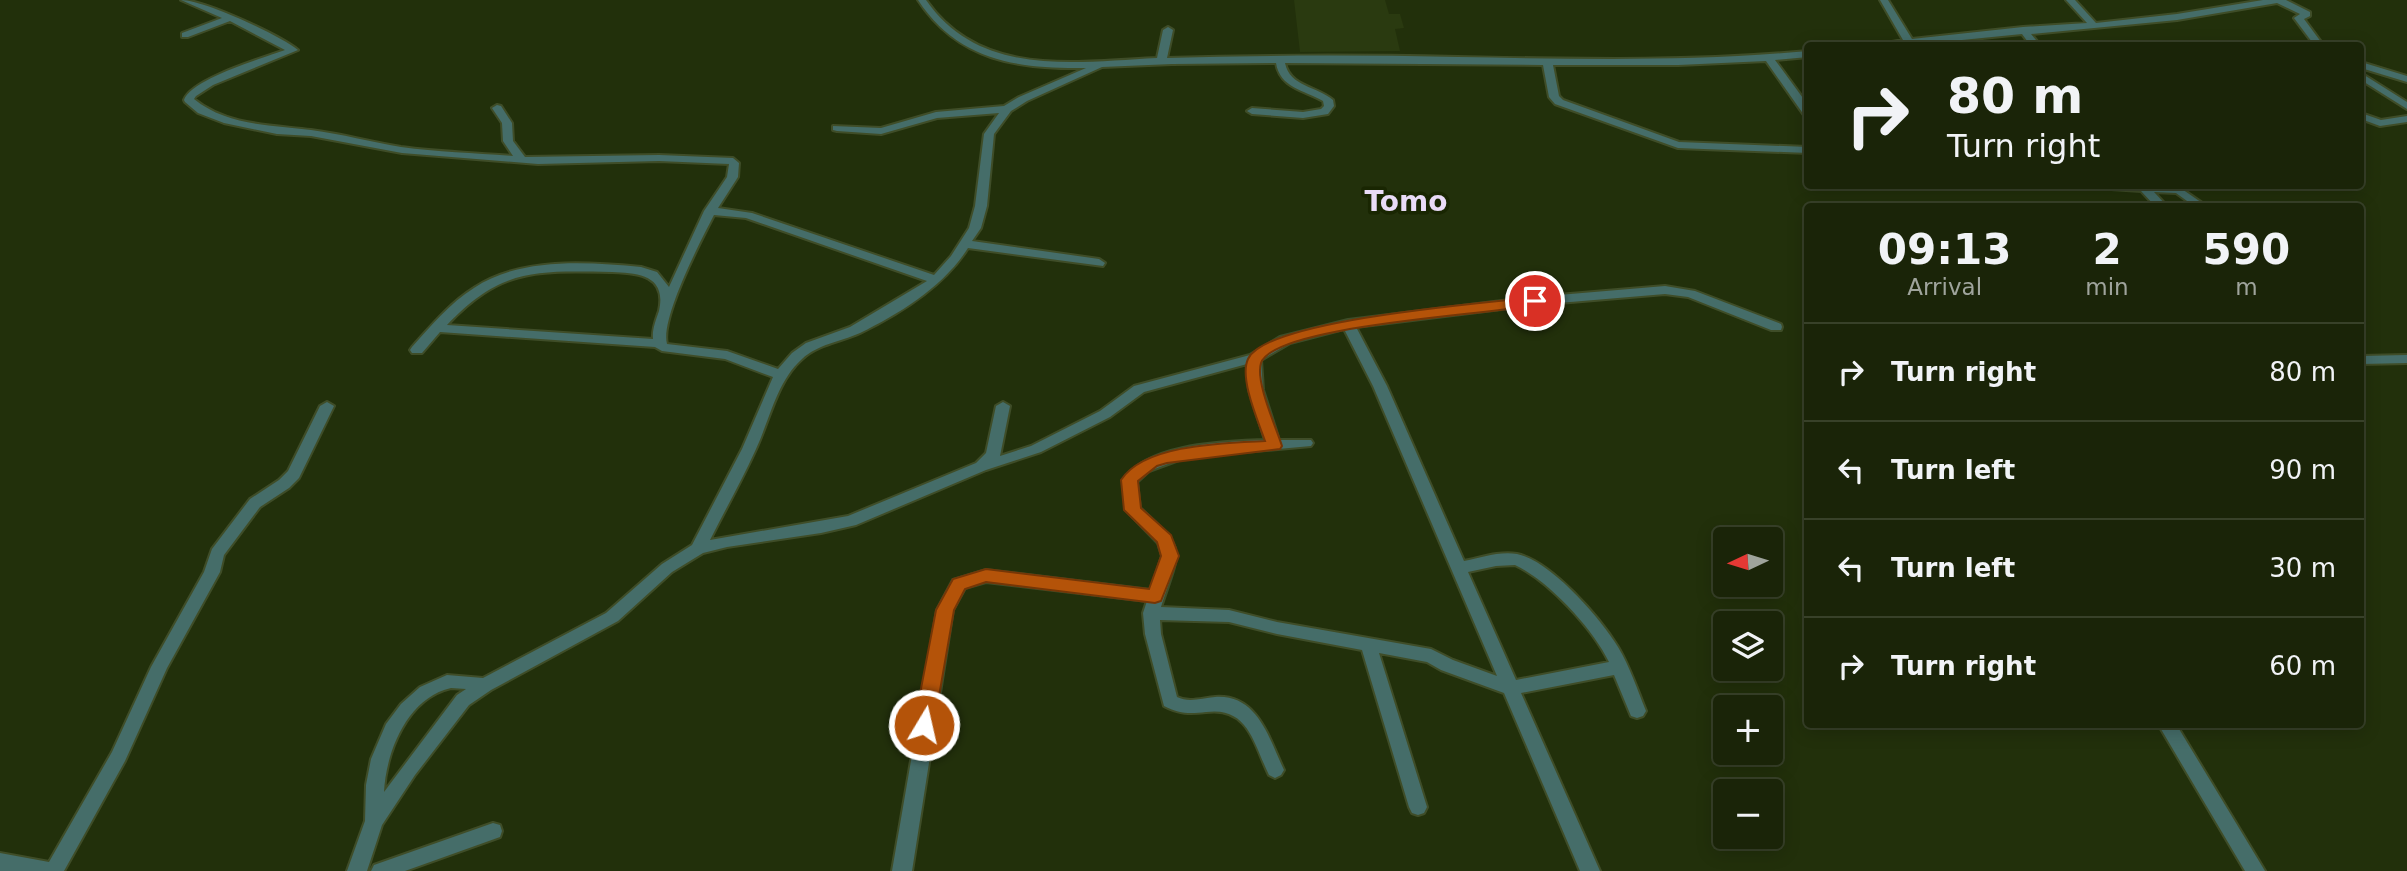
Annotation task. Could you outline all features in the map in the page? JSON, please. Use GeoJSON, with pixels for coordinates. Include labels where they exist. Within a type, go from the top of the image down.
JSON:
{"type":"FeatureCollection","features":[{"type":"Feature","properties":{"kind":"street"},"geometry":{"type":"LineString","coordinates":[[186,0],[230,18],[293,50],[197,89],[191,94],[189,100],[202,111],[224,120],[402,150],[522,160],[729,160],[734,163],[734,176],[710,211],[666,305],[659,343]]}},
{"type":"Feature","properties":{"kind":"street"},"geometry":{"type":"LineString","coordinates":[[922,0],[942,26],[975,47],[1017,61],[1098,66],[1161,61],[1394,59],[1663,63],[1804,54]]}},
{"type":"Feature","properties":{"kind":"street"},"geometry":{"type":"LineString","coordinates":[[1884,0],[1909,41]]}},
{"type":"Feature","properties":{"kind":"street"},"geometry":{"type":"LineString","coordinates":[[2070,0],[2093,25]]}},
{"type":"Feature","properties":{"kind":"street"},"geometry":{"type":"LineString","coordinates":[[1902,42],[2198,16],[2278,0],[2307,14],[2299,18],[2317,42]]}},
{"type":"Feature","properties":{"kind":"street"},"geometry":{"type":"LineString","coordinates":[[197,19],[230,18]]}},
{"type":"Feature","properties":{"kind":"street"},"geometry":{"type":"LineString","coordinates":[[185,35],[230,18]]}},
{"type":"Feature","properties":{"kind":"street"},"geometry":{"type":"LineString","coordinates":[[1161,61],[1168,30]]}},
{"type":"Feature","properties":{"kind":"street"},"geometry":{"type":"LineString","coordinates":[[2024,30],[2034,42]]}},
{"type":"Feature","properties":{"kind":"street"},"geometry":{"type":"LineString","coordinates":[[1769,58],[1804,107]]}},
{"type":"Feature","properties":{"kind":"street"},"geometry":{"type":"LineString","coordinates":[[1252,111],[1303,116],[1325,112],[1329,106],[1328,100],[1316,91],[1285,78],[1281,73],[1280,61]]}},
{"type":"Feature","properties":{"kind":"street"},"geometry":{"type":"LineString","coordinates":[[1548,63],[1554,97],[1559,102],[1649,137],[1678,145],[1804,150]]}},
{"type":"Feature","properties":{"kind":"street"},"geometry":{"type":"LineString","coordinates":[[698,549],[749,449],[780,375],[811,346],[871,322],[936,280],[966,244],[975,228],[981,206],[989,134],[1007,109],[1023,99],[1098,66]]}},
{"type":"Feature","properties":{"kind":"street"},"geometry":{"type":"LineString","coordinates":[[2364,66],[2407,79]]}},
{"type":"Feature","properties":{"kind":"street"},"geometry":{"type":"LineString","coordinates":[[2364,78],[2407,106]]}},
{"type":"Feature","properties":{"kind":"street"},"geometry":{"type":"LineString","coordinates":[[497,108],[507,123],[508,141],[522,160]]}},
{"type":"Feature","properties":{"kind":"street"},"geometry":{"type":"LineString","coordinates":[[837,128],[881,131],[936,115],[1007,109]]}},
{"type":"Feature","properties":{"kind":"street"},"geometry":{"type":"LineString","coordinates":[[2364,117],[2380,123],[2407,120]]}},
{"type":"Feature","properties":{"kind":"street"},"geometry":{"type":"LineString","coordinates":[[2145,189],[2158,203]]}},
{"type":"Feature","properties":{"kind":"street"},"geometry":{"type":"LineString","coordinates":[[2170,189],[2179,190],[2196,203]]}},
{"type":"Feature","properties":{"kind":"street"},"geometry":{"type":"LineString","coordinates":[[710,211],[748,215],[936,280]]}},
{"type":"Feature","properties":{"kind":"street"},"geometry":{"type":"LineString","coordinates":[[966,244],[1099,263]]}},
{"type":"Feature","properties":{"kind":"street"},"geometry":{"type":"LineString","coordinates":[[417,350],[466,296],[503,277],[533,269],[643,270],[659,281],[666,305]]}},
{"type":"Feature","properties":{"kind":"street"},"geometry":{"type":"LineString","coordinates":[[357,871],[374,822],[447,719],[463,701],[485,685],[612,617],[667,568],[698,549],[727,541],[821,528],[851,520],[981,467],[1036,449],[1105,414],[1139,389],[1255,358],[1285,341],[1348,324],[1535,301],[1665,290],[1691,294],[1776,327]]}},
{"type":"Feature","properties":{"kind":"street"},"geometry":{"type":"LineString","coordinates":[[1348,324],[1380,386],[1590,871]]}},
{"type":"Feature","properties":{"kind":"street"},"geometry":{"type":"LineString","coordinates":[[437,328],[659,343],[662,347],[727,355],[780,375]]}},
{"type":"Feature","properties":{"kind":"street"},"geometry":{"type":"LineString","coordinates":[[1255,358],[1252,367],[1255,387],[1274,446]]}},
{"type":"Feature","properties":{"kind":"street"},"geometry":{"type":"LineString","coordinates":[[2364,360],[2407,359]]}},
{"type":"Feature","properties":{"kind":"street"},"geometry":{"type":"LineString","coordinates":[[0,862],[54,871],[119,756],[159,667],[212,572],[217,553],[255,503],[294,474],[327,406]]}},
{"type":"Feature","properties":{"kind":"street"},"geometry":{"type":"LineString","coordinates":[[981,467],[993,455],[1003,406]]}},
{"type":"Feature","properties":{"kind":"street"},"geometry":{"type":"LineString","coordinates":[[1275,770],[1255,725],[1245,713],[1219,702],[1184,708],[1170,701],[1153,634],[1153,605],[1170,556],[1165,540],[1133,510],[1130,480],[1135,472],[1151,462],[1166,458],[1231,448],[1306,443]]}},
{"type":"Feature","properties":{"kind":"street"},"geometry":{"type":"LineString","coordinates":[[1459,568],[1507,560],[1519,561],[1536,570],[1569,599],[1611,649],[1637,710]]}},
{"type":"Feature","properties":{"kind":"street"},"geometry":{"type":"LineString","coordinates":[[902,871],[945,610],[959,584],[986,576],[1229,616],[1277,628],[1431,656],[1447,665],[1511,688],[1619,667]]}},
{"type":"Feature","properties":{"kind":"street"},"geometry":{"type":"LineString","coordinates":[[1368,644],[1418,807]]}},
{"type":"Feature","properties":{"kind":"street"},"geometry":{"type":"LineString","coordinates":[[374,822],[375,782],[382,751],[400,719],[424,692],[449,682],[485,685]]}},
{"type":"Feature","properties":{"kind":"street"},"geometry":{"type":"LineString","coordinates":[[2168,728],[2255,871]]}},
{"type":"Feature","properties":{"kind":"street"},"geometry":{"type":"LineString","coordinates":[[382,871],[493,831]]}},
{"type":"Feature","properties":{"kind":"shaded area"},"geometry":{"type":"Polygon","coordinates":[[[1294,0],[1385,0],[1389,14],[1400,14],[1404,28],[1395,29],[1400,51],[1300,52],[1294,0]]]}},
{"type":"Feature","properties":{"kind":"district","name":"Tomo"},"geometry":{"type":"Point","coordinates":[1406,201]}},
{"type":"Feature","properties":{"kind":"route"},"geometry":{"type":"LineString","coordinates":[[924,725],[945,610],[959,584],[986,576],[1155,596],[1170,556],[1165,540],[1133,510],[1129,496],[1130,480],[1135,472],[1151,462],[1166,458],[1231,448],[1274,446],[1255,387],[1252,367],[1255,358],[1265,350],[1285,341],[1348,324],[1535,301]]}}]}
